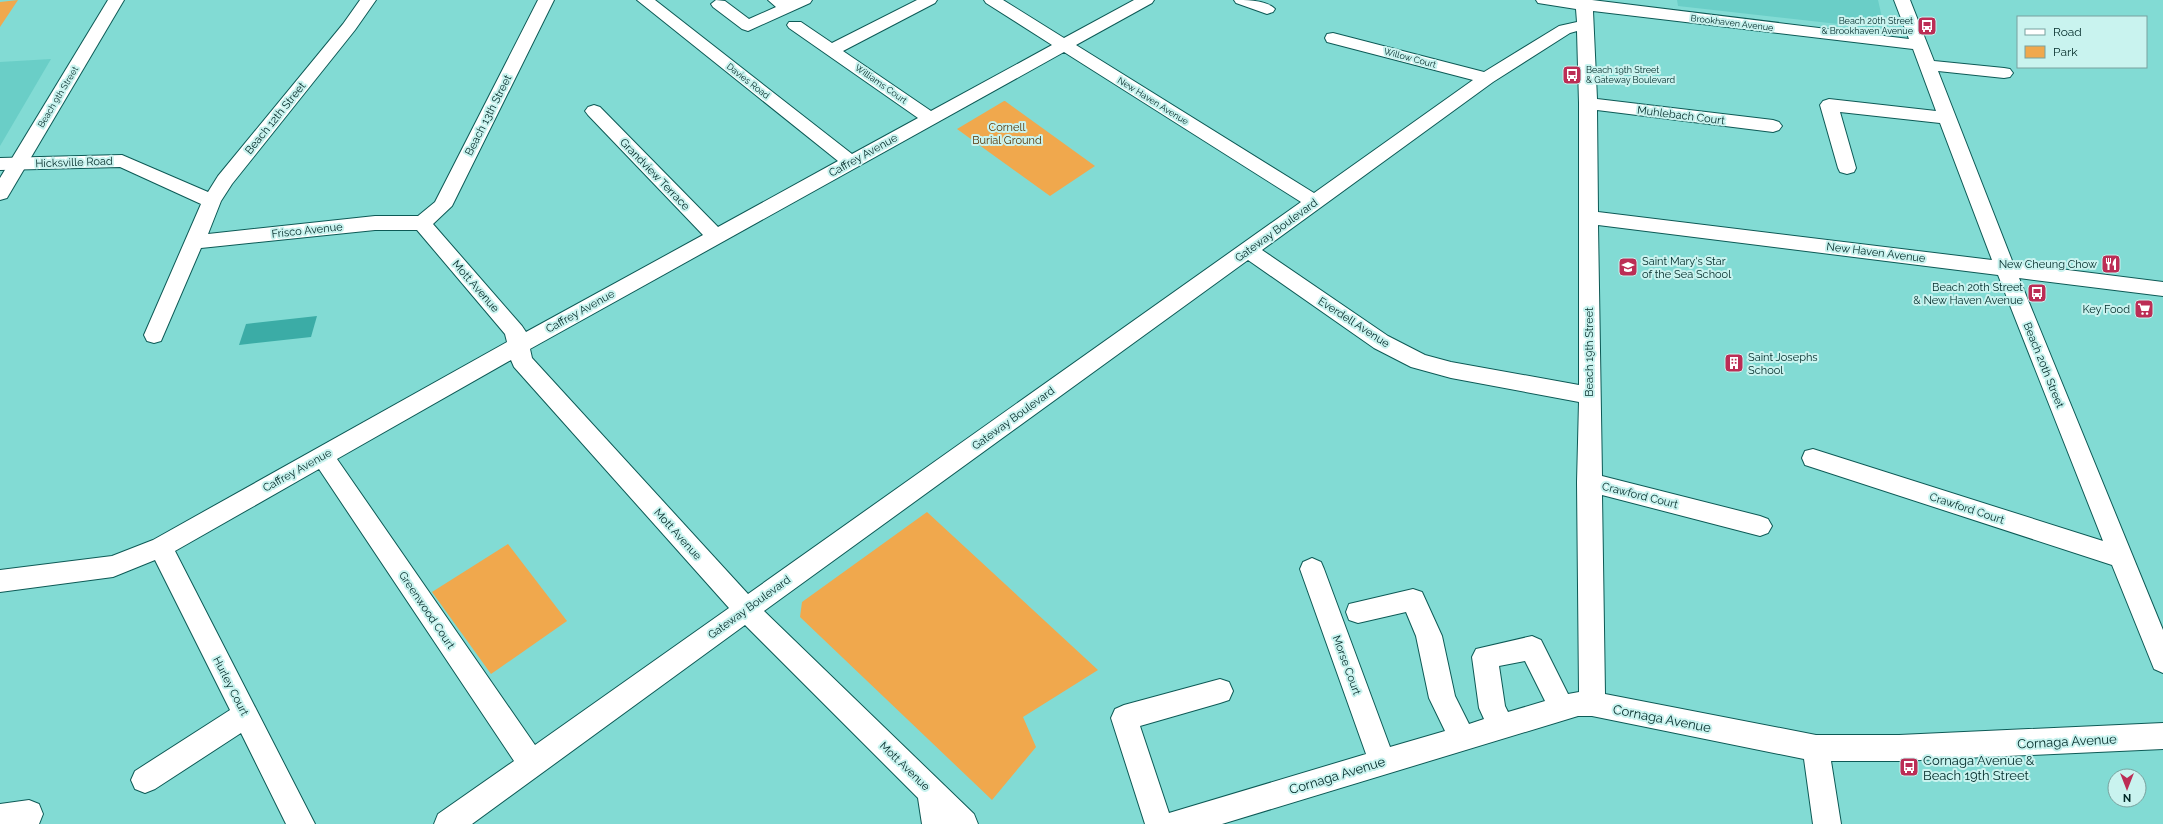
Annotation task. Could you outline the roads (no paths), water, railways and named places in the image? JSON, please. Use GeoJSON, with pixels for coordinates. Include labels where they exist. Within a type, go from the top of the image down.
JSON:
{"type":"FeatureCollection","features":[{"type":"Feature","properties":{"kind":"street","name":"Beach 9th Street"},"geometry":{"type":"LineString","coordinates":[[0,194],[116,0]]}},
{"type":"Feature","properties":{"kind":"street","name":"Beach 12th Street"},"geometry":{"type":"LineString","coordinates":[[154,336],[193,242],[212,201],[225,180],[350,27],[368,0]]}},
{"type":"Feature","properties":{"kind":"street","name":"Beach 13th Street"},"geometry":{"type":"LineString","coordinates":[[422,223],[442,206],[546,0]]}},
{"type":"Feature","properties":{"kind":"street","name":"Davies Road"},"geometry":{"type":"LineString","coordinates":[[645,0],[851,162]]}},
{"type":"Feature","properties":{"kind":"street"},"geometry":{"type":"LineString","coordinates":[[719,4],[748,26],[781,4],[804,0]]}},
{"type":"Feature","properties":{"kind":"street"},"geometry":{"type":"LineString","coordinates":[[832,50],[928,0]]}},
{"type":"Feature","properties":{"kind":"street","name":"New Haven Avenue"},"geometry":{"type":"LineString","coordinates":[[992,0],[1315,202]]}},
{"type":"Feature","properties":{"kind":"street","name":"Caffrey Avenue"},"geometry":{"type":"LineString","coordinates":[[0,582],[113,566],[161,547],[519,345],[1146,0]]}},
{"type":"Feature","properties":{"kind":"street"},"geometry":{"type":"LineString","coordinates":[[1242,0],[1267,9]]}},
{"type":"Feature","properties":{"kind":"street","name":"Brookhaven Avenue"},"geometry":{"type":"LineString","coordinates":[[1544,0],[1583,10],[1919,45]]}},
{"type":"Feature","properties":{"kind":"street","name":"Beach 20th Street"},"geometry":{"type":"LineString","coordinates":[[1902,0],[2005,268],[2163,661]]}},
{"type":"Feature","properties":{"kind":"street","name":"Gateway Boulevard"},"geometry":{"type":"LineString","coordinates":[[448,824],[1487,78],[1565,29],[1583,10]]}},
{"type":"Feature","properties":{"kind":"street","name":"Beach 19th Street"},"geometry":{"type":"LineString","coordinates":[[1583,10],[1588,104],[1588,395],[1592,704]]}},
{"type":"Feature","properties":{"kind":"street","name":"Williams Court"},"geometry":{"type":"LineString","coordinates":[[795,25],[930,118]]}},
{"type":"Feature","properties":{"kind":"street","name":"Willow Court"},"geometry":{"type":"LineString","coordinates":[[1333,38],[1487,78]]}},
{"type":"Feature","properties":{"kind":"street"},"geometry":{"type":"LineString","coordinates":[[1927,65],[2004,73]]}},
{"type":"Feature","properties":{"kind":"street","name":"Muhlebach Court"},"geometry":{"type":"LineString","coordinates":[[1588,104],[1773,126]]}},
{"type":"Feature","properties":{"kind":"street"},"geometry":{"type":"LineString","coordinates":[[1847,168],[1829,105],[1947,118]]}},
{"type":"Feature","properties":{"kind":"street","name":"Grandview Terrace"},"geometry":{"type":"LineString","coordinates":[[594,111],[716,236]]}},
{"type":"Feature","properties":{"kind":"street","name":"Hicksville Road"},"geometry":{"type":"LineString","coordinates":[[0,164],[122,161],[212,201]]}},
{"type":"Feature","properties":{"kind":"street","name":"New Haven Avenue"},"geometry":{"type":"LineString","coordinates":[[1589,217],[2163,289]]}},
{"type":"Feature","properties":{"kind":"street","name":"Frisco Avenue"},"geometry":{"type":"LineString","coordinates":[[193,242],[375,223],[422,223]]}},
{"type":"Feature","properties":{"kind":"street","name":"Mott Avenue"},"geometry":{"type":"LineString","coordinates":[[422,223],[515,331],[522,361],[746,609],[964,824]]}},
{"type":"Feature","properties":{"kind":"street","name":"Everdell Avenue"},"geometry":{"type":"LineString","coordinates":[[1248,250],[1381,342],[1419,361],[1451,370],[1588,395]]}},
{"type":"Feature","properties":{"kind":"street","name":"Greenwood Court"},"geometry":{"type":"LineString","coordinates":[[322,456],[531,763]]}},
{"type":"Feature","properties":{"kind":"street","name":"Crawford Court"},"geometry":{"type":"LineString","coordinates":[[1813,458],[2121,557]]}},
{"type":"Feature","properties":{"kind":"street","name":"Crawford Court"},"geometry":{"type":"LineString","coordinates":[[1589,482],[1760,526]]}},
{"type":"Feature","properties":{"kind":"street","name":"Hurley Court"},"geometry":{"type":"LineString","coordinates":[[161,547],[301,824]]}},
{"type":"Feature","properties":{"kind":"street","name":"Morse Court"},"geometry":{"type":"LineString","coordinates":[[1312,569],[1382,762]]}},
{"type":"Feature","properties":{"kind":"street"},"geometry":{"type":"LineString","coordinates":[[1358,612],[1413,600],[1429,636],[1442,698],[1462,738]]}},
{"type":"Feature","properties":{"kind":"street"},"geometry":{"type":"LineString","coordinates":[[1501,726],[1492,708],[1485,657],[1532,648],[1562,709]]}},
{"type":"Feature","properties":{"kind":"street"},"geometry":{"type":"LineString","coordinates":[[1159,824],[1124,718],[1220,691]]}},
{"type":"Feature","properties":{"kind":"street","name":"Cornaga Avenue"},"geometry":{"type":"LineString","coordinates":[[1176,824],[1578,704],[1592,704],[1816,748],[1899,748],[2163,736]]}},
{"type":"Feature","properties":{"kind":"street"},"geometry":{"type":"LineString","coordinates":[[146,780],[246,715]]}},
{"type":"Feature","properties":{"kind":"street"},"geometry":{"type":"LineString","coordinates":[[1816,748],[1827,824]]}},
{"type":"Feature","properties":{"kind":"street"},"geometry":{"type":"LineString","coordinates":[[930,790],[936,824]]}},
{"type":"Feature","properties":{"kind":"street"},"geometry":{"type":"LineString","coordinates":[[0,818],[29,814]]}},
{"type":"Feature","properties":{"kind":"place","name":"Beach 20th Street & Brookhaven Avenue"},"geometry":{"type":"Point","coordinates":[1927,26]}},
{"type":"Feature","properties":{"kind":"place","name":"Beach 19th Street & Gateway Boulevard"},"geometry":{"type":"Point","coordinates":[1572,75]}},
{"type":"Feature","properties":{"kind":"place","name":"New Cheung Chow"},"geometry":{"type":"Point","coordinates":[2111,264]}},
{"type":"Feature","properties":{"kind":"place","name":"Saint Mary's Star of the Sea School"},"geometry":{"type":"Point","coordinates":[1628,267]}},
{"type":"Feature","properties":{"kind":"place","name":"Beach 20th Street & New Haven Avenue"},"geometry":{"type":"Point","coordinates":[2037,293]}},
{"type":"Feature","properties":{"kind":"place","name":"Key Food"},"geometry":{"type":"Point","coordinates":[2144,309]}},
{"type":"Feature","properties":{"kind":"place","name":"Saint Josephs School"},"geometry":{"type":"Point","coordinates":[1734,363]}},
{"type":"Feature","properties":{"kind":"place","name":"Cornaga Avenue & Beach 19th Street"},"geometry":{"type":"Point","coordinates":[1909,767]}},
{"type":"Feature","properties":{"kind":"park label","name":"Cornell Burial Ground"},"geometry":{"type":"Point","coordinates":[1007,133]}}]}
